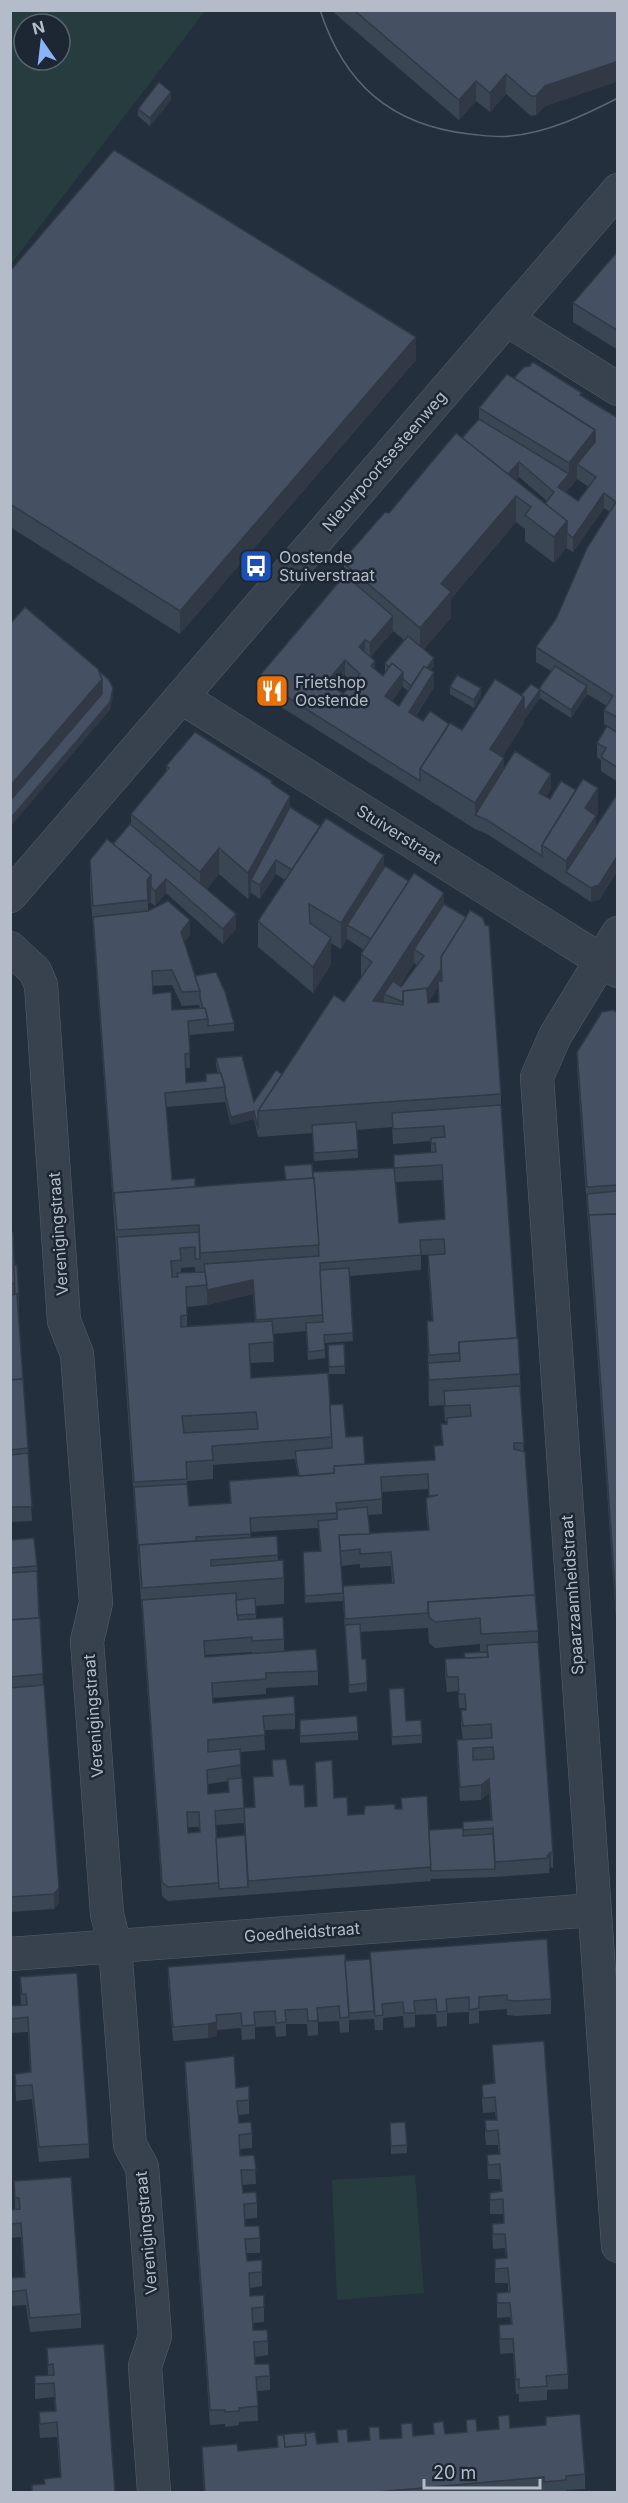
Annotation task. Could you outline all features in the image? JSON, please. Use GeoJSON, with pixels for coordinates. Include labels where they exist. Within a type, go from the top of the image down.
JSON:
{"type":"FeatureCollection","features":[{"type":"Feature","properties":{"kind":"street","name":"Nieuwpoortsesteenweg"},"geometry":{"type":"LineString","coordinates":[[10,896],[618,190]]}},
{"type":"Feature","properties":{"kind":"street"},"geometry":{"type":"LineString","coordinates":[[506,319],[618,389]]}},
{"type":"Feature","properties":{"kind":"street","name":"Stuiverstraat"},"geometry":{"type":"LineString","coordinates":[[181,697],[612,955]]}},
{"type":"Feature","properties":{"kind":"street","name":"Verenigingstraat"},"geometry":{"type":"LineString","coordinates":[[10,948],[35,971],[41,985],[64,1321],[77,1354],[96,1603],[87,1641],[108,1914],[115,1946],[130,2145],[142,2167],[155,2336],[145,2366],[154,2493]]}},
{"type":"Feature","properties":{"kind":"street","name":"Spaarzaamheidstraat"},"geometry":{"type":"LineString","coordinates":[[612,955],[555,1036],[537,1077],[618,2246]]}},
{"type":"Feature","properties":{"kind":"street","name":"Goedheidstraat"},"geometry":{"type":"LineString","coordinates":[[10,1954],[594,1910]]}},
{"type":"Feature","properties":{"kind":"green space"},"geometry":{"type":"Polygon","coordinates":[[[10,11],[205,11],[11,264],[10,11]]]}},
{"type":"Feature","properties":{"kind":"green space"},"geometry":{"type":"Polygon","coordinates":[[[415,2175],[424,2293],[337,2300],[332,2180],[415,2175]]]}},
{"type":"Feature","properties":{"kind":"building"},"geometry":{"type":"Polygon","coordinates":[[[354,10],[618,10],[618,61],[545,86],[536,96],[531,96],[506,74],[490,93],[476,81],[459,100],[354,10]]]}},
{"type":"Feature","properties":{"kind":"building"},"geometry":{"type":"Polygon","coordinates":[[[159,82],[171,92],[150,118],[138,109],[159,82]]]}},
{"type":"Feature","properties":{"kind":"building"},"geometry":{"type":"Polygon","coordinates":[[[114,150],[416,337],[180,611],[10,504],[10,271],[114,150]]]}},
{"type":"Feature","properties":{"kind":"building"},"geometry":{"type":"Polygon","coordinates":[[[618,251],[618,331],[573,303],[618,251]]]}},
{"type":"Feature","properties":{"kind":"building"},"geometry":{"type":"Polygon","coordinates":[[[533,362],[618,418],[618,718],[604,710],[613,696],[536,647],[556,619],[587,548],[616,502],[604,493],[573,538],[567,533],[567,521],[545,504],[554,492],[519,462],[508,474],[462,438],[479,419],[569,474],[558,487],[578,501],[596,477],[577,464],[595,442],[595,430],[514,378],[524,367],[530,366],[533,362]]]}},
{"type":"Feature","properties":{"kind":"building"},"geometry":{"type":"Polygon","coordinates":[[[507,374],[595,430],[569,463],[479,408],[507,374]]]}},
{"type":"Feature","properties":{"kind":"building"},"geometry":{"type":"Polygon","coordinates":[[[456,433],[567,521],[554,537],[525,515],[531,507],[516,496],[441,584],[451,592],[420,628],[345,564],[347,561],[344,559],[385,512],[389,513],[456,433]]]}},
{"type":"Feature","properties":{"kind":"building"},"geometry":{"type":"Polygon","coordinates":[[[345,575],[393,616],[370,643],[365,640],[359,647],[375,661],[371,666],[383,676],[392,663],[403,672],[385,696],[399,706],[424,666],[434,672],[409,712],[423,721],[430,711],[449,724],[420,769],[420,781],[262,681],[261,674],[345,575]],[[345,660],[324,685],[331,690],[334,687],[343,694],[360,674],[345,660]]]}},
{"type":"Feature","properties":{"kind":"building"},"geometry":{"type":"Polygon","coordinates":[[[25,607],[98,669],[102,679],[10,786],[10,624],[25,607]]]}},
{"type":"Feature","properties":{"kind":"building"},"geometry":{"type":"Polygon","coordinates":[[[408,636],[434,658],[427,668],[424,666],[411,686],[403,679],[403,672],[392,663],[389,667],[385,663],[408,636]]]}},
{"type":"Feature","properties":{"kind":"building"},"geometry":{"type":"Polygon","coordinates":[[[555,666],[587,686],[571,710],[539,689],[555,666]]]}},
{"type":"Feature","properties":{"kind":"building"},"geometry":{"type":"Polygon","coordinates":[[[99,671],[109,680],[113,688],[110,702],[10,819],[10,801],[102,694],[102,679],[99,671]]]}},
{"type":"Feature","properties":{"kind":"building"},"geometry":{"type":"Polygon","coordinates":[[[457,675],[481,688],[474,700],[450,687],[457,675]]]}},
{"type":"Feature","properties":{"kind":"building"},"geometry":{"type":"Polygon","coordinates":[[[495,679],[524,697],[490,749],[504,758],[475,803],[420,769],[450,723],[462,730],[495,679]]]}},
{"type":"Feature","properties":{"kind":"building"},"geometry":{"type":"Polygon","coordinates":[[[531,684],[540,690],[524,712],[524,697],[521,695],[531,684]]]}},
{"type":"Feature","properties":{"kind":"building"},"geometry":{"type":"Polygon","coordinates":[[[607,726],[618,733],[618,768],[601,757],[606,748],[597,743],[607,726]]]}},
{"type":"Feature","properties":{"kind":"building"},"geometry":{"type":"Polygon","coordinates":[[[195,732],[272,781],[271,783],[290,796],[248,873],[219,848],[200,872],[131,814],[169,768],[166,766],[195,732]]]}},
{"type":"Feature","properties":{"kind":"building"},"geometry":{"type":"Polygon","coordinates":[[[515,751],[551,774],[539,793],[550,799],[561,781],[576,790],[542,845],[542,856],[487,820],[475,815],[515,751]]]}},
{"type":"Feature","properties":{"kind":"building"},"geometry":{"type":"Polygon","coordinates":[[[583,779],[598,788],[585,808],[596,816],[566,861],[542,845],[583,779]]]}},
{"type":"Feature","properties":{"kind":"building"},"geometry":{"type":"Polygon","coordinates":[[[618,793],[618,855],[599,885],[591,888],[566,872],[618,793]]]}},
{"type":"Feature","properties":{"kind":"building"},"geometry":{"type":"Polygon","coordinates":[[[290,807],[320,826],[292,870],[276,860],[260,885],[251,880],[290,807]]]}},
{"type":"Feature","properties":{"kind":"building"},"geometry":{"type":"Polygon","coordinates":[[[326,818],[384,855],[341,923],[309,904],[310,923],[331,938],[313,967],[258,921],[326,818]]]}},
{"type":"Feature","properties":{"kind":"building"},"geometry":{"type":"Polygon","coordinates":[[[130,824],[236,914],[223,929],[166,879],[155,891],[151,887],[151,875],[113,844],[130,824]]]}},
{"type":"Feature","properties":{"kind":"building"},"geometry":{"type":"Polygon","coordinates":[[[107,839],[151,875],[147,880],[148,900],[93,906],[90,860],[107,839]]]}},
{"type":"Feature","properties":{"kind":"building"},"geometry":{"type":"Polygon","coordinates":[[[385,866],[409,881],[371,939],[347,925],[385,866]]]}},
{"type":"Feature","properties":{"kind":"building"},"geometry":{"type":"Polygon","coordinates":[[[414,873],[444,893],[373,1001],[403,1005],[403,991],[427,988],[428,1003],[439,1002],[438,981],[442,981],[441,957],[470,910],[483,918],[485,925],[489,926],[501,1094],[258,1111],[334,995],[344,1002],[372,962],[361,954],[414,873]]]}},
{"type":"Feature","properties":{"kind":"building"},"geometry":{"type":"Polygon","coordinates":[[[168,901],[190,920],[181,932],[200,991],[182,992],[172,970],[152,971],[153,994],[171,992],[172,1010],[205,1008],[208,1019],[188,1021],[190,1053],[185,1054],[186,1083],[206,1081],[206,1074],[221,1073],[225,1087],[165,1093],[172,1180],[195,1178],[195,1187],[114,1193],[114,1205],[93,917],[148,911],[168,901]]]}},
{"type":"Feature","properties":{"kind":"building"},"geometry":{"type":"Polygon","coordinates":[[[444,904],[466,917],[441,957],[441,969],[427,990],[427,988],[403,991],[403,1002],[384,994],[393,981],[401,987],[424,956],[414,949],[444,904]]]}},
{"type":"Feature","properties":{"kind":"building"},"geometry":{"type":"Polygon","coordinates":[[[216,972],[225,992],[234,1023],[208,1026],[195,976],[216,972]]]}},
{"type":"Feature","properties":{"kind":"building"},"geometry":{"type":"Polygon","coordinates":[[[613,1010],[618,1013],[618,1185],[587,1187],[577,1052],[602,1012],[613,1010]]]}},
{"type":"Feature","properties":{"kind":"building"},"geometry":{"type":"Polygon","coordinates":[[[242,1056],[254,1102],[276,1070],[282,1074],[258,1111],[258,1129],[254,1111],[231,1117],[216,1058],[242,1056]]]}},
{"type":"Feature","properties":{"kind":"building"},"geometry":{"type":"Polygon","coordinates":[[[501,1105],[517,1338],[459,1342],[459,1353],[429,1355],[427,1321],[433,1321],[428,1255],[445,1254],[444,1239],[420,1240],[421,1255],[320,1263],[323,1315],[256,1320],[253,1280],[207,1290],[204,1264],[319,1256],[313,1172],[394,1168],[394,1155],[436,1152],[435,1143],[431,1144],[431,1138],[445,1137],[444,1126],[393,1129],[392,1113],[501,1105]],[[442,1165],[394,1168],[399,1223],[445,1219],[442,1165]]]}},
{"type":"Feature","properties":{"kind":"building"},"geometry":{"type":"Polygon","coordinates":[[[356,1122],[358,1150],[314,1153],[312,1125],[356,1122]]]}},
{"type":"Feature","properties":{"kind":"building"},"geometry":{"type":"Polygon","coordinates":[[[312,1164],[313,1178],[286,1180],[284,1166],[312,1164]]]}},
{"type":"Feature","properties":{"kind":"building"},"geometry":{"type":"Polygon","coordinates":[[[314,1178],[319,1245],[200,1253],[199,1225],[117,1230],[114,1193],[314,1178]]]}},
{"type":"Feature","properties":{"kind":"building"},"geometry":{"type":"Polygon","coordinates":[[[618,1191],[618,1214],[589,1215],[589,1222],[587,1194],[618,1191]]]}},
{"type":"Feature","properties":{"kind":"building"},"geometry":{"type":"Polygon","coordinates":[[[618,1214],[618,1632],[589,1215],[618,1214]]]}},
{"type":"Feature","properties":{"kind":"building"},"geometry":{"type":"Polygon","coordinates":[[[10,1232],[13,1232],[15,1283],[10,1284],[10,1232]]]}},
{"type":"Feature","properties":{"kind":"building"},"geometry":{"type":"Polygon","coordinates":[[[199,1232],[200,1259],[195,1259],[195,1247],[180,1248],[181,1260],[171,1261],[172,1277],[178,1277],[177,1273],[205,1272],[207,1285],[186,1287],[187,1315],[181,1316],[181,1327],[272,1321],[274,1342],[249,1344],[251,1378],[328,1373],[332,1437],[212,1446],[213,1460],[186,1462],[187,1479],[134,1482],[117,1237],[199,1232]],[[256,1412],[182,1416],[184,1433],[258,1429],[256,1412]]]}},
{"type":"Feature","properties":{"kind":"building"},"geometry":{"type":"Polygon","coordinates":[[[14,1265],[17,1265],[19,1299],[17,1299],[17,1294],[15,1295],[14,1265]]]}},
{"type":"Feature","properties":{"kind":"building"},"geometry":{"type":"Polygon","coordinates":[[[349,1268],[353,1333],[324,1335],[325,1350],[308,1352],[306,1323],[323,1322],[320,1270],[349,1268]]]}},
{"type":"Feature","properties":{"kind":"building"},"geometry":{"type":"Polygon","coordinates":[[[17,1294],[23,1379],[10,1380],[10,1295],[17,1294]]]}},
{"type":"Feature","properties":{"kind":"building"},"geometry":{"type":"Polygon","coordinates":[[[518,1338],[520,1374],[429,1380],[428,1363],[460,1361],[459,1342],[518,1338]]]}},
{"type":"Feature","properties":{"kind":"building"},"geometry":{"type":"Polygon","coordinates":[[[344,1344],[345,1366],[329,1367],[328,1345],[344,1344]]]}},
{"type":"Feature","properties":{"kind":"building"},"geometry":{"type":"Polygon","coordinates":[[[23,1379],[28,1448],[10,1450],[10,1380],[23,1379]]]}},
{"type":"Feature","properties":{"kind":"building"},"geometry":{"type":"Polygon","coordinates":[[[520,1386],[524,1443],[514,1443],[514,1449],[525,1452],[535,1595],[428,1602],[428,1613],[345,1619],[343,1586],[394,1583],[391,1552],[360,1554],[360,1549],[340,1551],[339,1535],[429,1530],[426,1498],[438,1495],[429,1496],[428,1474],[381,1477],[382,1499],[336,1503],[337,1513],[250,1518],[251,1534],[196,1537],[196,1541],[139,1545],[139,1557],[134,1487],[187,1484],[189,1506],[231,1503],[229,1481],[334,1473],[334,1466],[435,1460],[434,1446],[443,1445],[441,1424],[447,1424],[447,1418],[471,1416],[470,1405],[445,1406],[444,1391],[520,1386]]]}},
{"type":"Feature","properties":{"kind":"building"},"geometry":{"type":"Polygon","coordinates":[[[343,1404],[346,1437],[363,1436],[365,1464],[334,1466],[334,1473],[299,1476],[295,1451],[332,1448],[330,1405],[343,1404]]]}},
{"type":"Feature","properties":{"kind":"building"},"geometry":{"type":"Polygon","coordinates":[[[28,1453],[32,1507],[10,1507],[10,1455],[28,1453]]]}},
{"type":"Feature","properties":{"kind":"building"},"geometry":{"type":"Polygon","coordinates":[[[367,1507],[370,1534],[339,1535],[343,1593],[305,1596],[303,1552],[321,1551],[318,1521],[337,1519],[337,1510],[367,1507]]]}},
{"type":"Feature","properties":{"kind":"building"},"geometry":{"type":"Polygon","coordinates":[[[277,1536],[278,1555],[211,1560],[211,1566],[283,1560],[284,1578],[142,1588],[139,1545],[277,1536]]]}},
{"type":"Feature","properties":{"kind":"building"},"geometry":{"type":"Polygon","coordinates":[[[34,1538],[37,1566],[10,1568],[10,1540],[34,1538]]]}},
{"type":"Feature","properties":{"kind":"building"},"geometry":{"type":"Polygon","coordinates":[[[37,1571],[39,1618],[10,1620],[10,1573],[37,1571]]]}},
{"type":"Feature","properties":{"kind":"building"},"geometry":{"type":"Polygon","coordinates":[[[236,1593],[238,1620],[283,1617],[284,1639],[252,1641],[252,1637],[204,1641],[205,1657],[316,1649],[318,1671],[266,1673],[266,1679],[212,1683],[213,1703],[294,1696],[295,1714],[263,1716],[265,1735],[208,1740],[208,1752],[240,1749],[241,1765],[207,1770],[208,1794],[229,1792],[228,1779],[242,1778],[244,1808],[215,1811],[219,1883],[168,1887],[162,1882],[142,1600],[236,1593]],[[187,1812],[188,1833],[200,1832],[199,1812],[187,1812]]]}},
{"type":"Feature","properties":{"kind":"building"},"geometry":{"type":"Polygon","coordinates":[[[535,1595],[538,1631],[481,1634],[480,1618],[435,1622],[429,1617],[428,1602],[535,1595]]]}},
{"type":"Feature","properties":{"kind":"building"},"geometry":{"type":"Polygon","coordinates":[[[255,1598],[256,1614],[237,1615],[236,1600],[255,1598]]]}},
{"type":"Feature","properties":{"kind":"building"},"geometry":{"type":"Polygon","coordinates":[[[40,1618],[43,1674],[10,1677],[10,1620],[40,1618]]]}},
{"type":"Feature","properties":{"kind":"building"},"geometry":{"type":"Polygon","coordinates":[[[360,1624],[362,1659],[366,1659],[367,1683],[349,1685],[345,1625],[360,1624]]]}},
{"type":"Feature","properties":{"kind":"building"},"geometry":{"type":"Polygon","coordinates":[[[538,1642],[553,1854],[551,1852],[547,1856],[549,1858],[495,1862],[493,1828],[463,1830],[463,1822],[492,1820],[489,1779],[481,1785],[460,1787],[457,1740],[492,1738],[491,1724],[463,1726],[461,1710],[466,1710],[465,1694],[459,1694],[458,1677],[447,1677],[445,1659],[488,1657],[487,1645],[538,1642]],[[493,1747],[473,1748],[473,1760],[494,1759],[493,1747]]]}},
{"type":"Feature","properties":{"kind":"building"},"geometry":{"type":"Polygon","coordinates":[[[487,1652],[488,1657],[465,1658],[464,1653],[487,1652]]]}},
{"type":"Feature","properties":{"kind":"building"},"geometry":{"type":"Polygon","coordinates":[[[44,1685],[59,1888],[54,1894],[10,1897],[10,1688],[44,1685]]]}},
{"type":"Feature","properties":{"kind":"building"},"geometry":{"type":"Polygon","coordinates":[[[404,1688],[406,1721],[421,1720],[422,1735],[392,1737],[389,1689],[404,1688]]]}},
{"type":"Feature","properties":{"kind":"building"},"geometry":{"type":"Polygon","coordinates":[[[357,1716],[358,1732],[300,1736],[300,1720],[357,1716]]]}},
{"type":"Feature","properties":{"kind":"building"},"geometry":{"type":"Polygon","coordinates":[[[286,1759],[290,1785],[304,1785],[305,1807],[317,1806],[315,1762],[332,1760],[334,1798],[347,1797],[348,1815],[364,1814],[365,1806],[395,1804],[395,1809],[402,1809],[401,1798],[427,1796],[431,1867],[248,1881],[244,1808],[255,1807],[253,1777],[273,1776],[272,1760],[286,1759]]]}},
{"type":"Feature","properties":{"kind":"building"},"geometry":{"type":"Polygon","coordinates":[[[463,1828],[463,1836],[493,1834],[495,1869],[431,1871],[429,1830],[463,1828]]]}},
{"type":"Feature","properties":{"kind":"building"},"geometry":{"type":"Polygon","coordinates":[[[245,1835],[248,1887],[219,1889],[216,1838],[245,1835]]]}},
{"type":"Feature","properties":{"kind":"building"},"geometry":{"type":"Polygon","coordinates":[[[547,1939],[551,1999],[516,2001],[507,2000],[507,1995],[479,1997],[479,2008],[469,2010],[469,1997],[446,1999],[447,2011],[437,2012],[436,1999],[414,2001],[415,2013],[404,2013],[403,2002],[382,2004],[383,2015],[375,2016],[370,1952],[547,1939]]]}},
{"type":"Feature","properties":{"kind":"building"},"geometry":{"type":"Polygon","coordinates":[[[345,1954],[349,2017],[340,2018],[339,2006],[317,2008],[318,2021],[308,2021],[307,2009],[285,2010],[286,2022],[276,2023],[275,2011],[254,2012],[255,2025],[242,2026],[241,2013],[216,2015],[217,2022],[208,2024],[173,2027],[168,1967],[345,1954]]]}},
{"type":"Feature","properties":{"kind":"building"},"geometry":{"type":"Polygon","coordinates":[[[370,1959],[374,2011],[349,2013],[345,1961],[370,1959]]]}},
{"type":"Feature","properties":{"kind":"building"},"geometry":{"type":"Polygon","coordinates":[[[77,1973],[89,2144],[39,2147],[32,2085],[16,2086],[15,2074],[31,2072],[28,2017],[11,2019],[10,2006],[27,2005],[26,1994],[22,1994],[20,1977],[77,1973]]]}},
{"type":"Feature","properties":{"kind":"building"},"geometry":{"type":"Polygon","coordinates":[[[544,2041],[568,2374],[546,2376],[547,2386],[519,2388],[519,2379],[516,2380],[513,2339],[500,2339],[499,2325],[512,2324],[510,2303],[497,2303],[497,2293],[510,2292],[508,2268],[495,2269],[495,2259],[507,2258],[505,2234],[493,2234],[492,2224],[504,2223],[503,2199],[490,2200],[490,2193],[502,2191],[500,2164],[488,2165],[487,2155],[500,2154],[498,2130],[486,2131],[485,2120],[497,2120],[495,2097],[483,2098],[482,2085],[495,2083],[492,2045],[544,2041]]]}},
{"type":"Feature","properties":{"kind":"building"},"geometry":{"type":"Polygon","coordinates":[[[234,2056],[236,2088],[249,2086],[249,2100],[237,2101],[239,2123],[251,2122],[252,2133],[239,2135],[240,2156],[254,2155],[256,2170],[241,2170],[243,2193],[256,2192],[257,2203],[244,2204],[245,2226],[259,2226],[260,2238],[245,2239],[247,2261],[262,2260],[262,2272],[249,2273],[250,2296],[264,2295],[264,2307],[252,2308],[253,2330],[267,2330],[268,2341],[254,2342],[255,2364],[269,2364],[270,2376],[256,2377],[258,2406],[225,2412],[225,2410],[210,2410],[185,2062],[234,2056]]]}},
{"type":"Feature","properties":{"kind":"building"},"geometry":{"type":"Polygon","coordinates":[[[405,2122],[407,2145],[391,2146],[390,2123],[405,2122]]]}},
{"type":"Feature","properties":{"kind":"building"},"geometry":{"type":"Polygon","coordinates":[[[71,2177],[81,2314],[30,2318],[26,2290],[10,2292],[10,2278],[25,2277],[21,2223],[10,2224],[10,2210],[20,2209],[19,2198],[15,2198],[14,2181],[71,2177]]]}},
{"type":"Feature","properties":{"kind":"building"},"geometry":{"type":"Polygon","coordinates":[[[104,2344],[115,2493],[32,2493],[32,2485],[45,2484],[44,2479],[61,2477],[57,2422],[40,2424],[39,2412],[56,2411],[54,2383],[35,2384],[35,2376],[54,2375],[53,2364],[48,2365],[47,2348],[104,2344]]]}},
{"type":"Feature","properties":{"kind":"building"},"geometry":{"type":"Polygon","coordinates":[[[580,2414],[585,2474],[566,2476],[566,2480],[544,2482],[544,2477],[366,2493],[205,2493],[202,2447],[237,2444],[238,2451],[278,2447],[277,2435],[284,2435],[285,2447],[306,2445],[305,2433],[315,2432],[317,2444],[338,2442],[337,2430],[347,2429],[348,2442],[370,2440],[369,2427],[379,2427],[380,2439],[402,2438],[401,2424],[412,2423],[413,2436],[434,2434],[433,2423],[443,2421],[445,2434],[467,2432],[466,2420],[476,2419],[477,2431],[499,2429],[498,2416],[509,2415],[510,2428],[546,2425],[546,2417],[580,2414]]]}},
{"type":"Feature","properties":{"kind":"building"},"geometry":{"type":"Polygon","coordinates":[[[310,2432],[305,2433],[306,2445],[285,2447],[284,2435],[277,2435],[310,2432]]]}},
{"type":"Feature","properties":{"kind":"tram line"},"geometry":{"type":"LineString","coordinates":[[320,10],[342,59],[374,96],[394,110],[416,121],[441,129],[494,137],[524,134],[566,122],[618,98]]}},
{"type":"Feature","properties":{"kind":"place","name":"Oostende Stuiverstraat"},"geometry":{"type":"Point","coordinates":[256,566]}},
{"type":"Feature","properties":{"kind":"place","name":"Frietshop Oostende"},"geometry":{"type":"Point","coordinates":[272,691]}}]}
